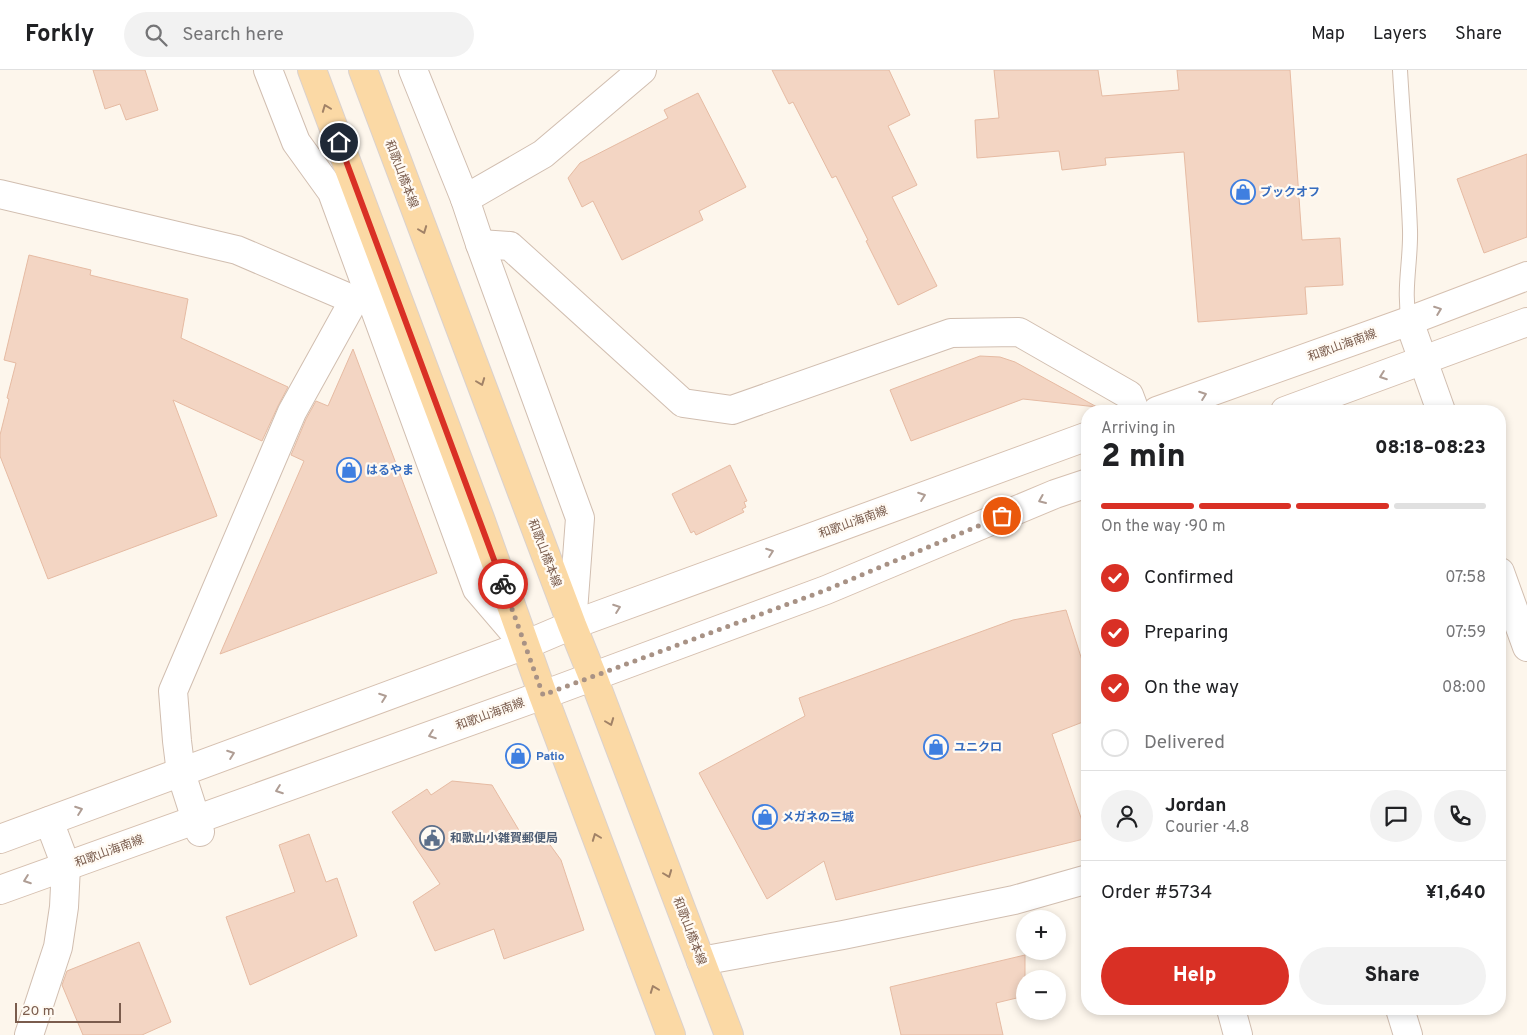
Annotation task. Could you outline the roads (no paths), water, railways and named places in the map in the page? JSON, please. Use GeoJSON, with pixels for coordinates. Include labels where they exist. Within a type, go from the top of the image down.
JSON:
{"type":"FeatureCollection","features":[{"type":"Feature","properties":{"kind":"main road"},"geometry":{"type":"LineString","coordinates":[[312,70],[671,1035]]}},
{"type":"Feature","properties":{"kind":"main road","name":"和歌山橋本線"},"geometry":{"type":"LineString","coordinates":[[363,70],[729,1035]]}},
{"type":"Feature","properties":{"kind":"street"},"geometry":{"type":"LineString","coordinates":[[268,70],[296,142],[332,192],[362,296],[477,590],[525,645]]}},
{"type":"Feature","properties":{"kind":"street"},"geometry":{"type":"LineString","coordinates":[[413,70],[465,199],[580,518],[572,625]]}},
{"type":"Feature","properties":{"kind":"street"},"geometry":{"type":"LineString","coordinates":[[465,199],[543,154],[642,70]]}},
{"type":"Feature","properties":{"kind":"street"},"geometry":{"type":"LineString","coordinates":[[0,194],[237,250],[362,296]]}},
{"type":"Feature","properties":{"kind":"street"},"geometry":{"type":"LineString","coordinates":[[480,244],[510,246],[683,403],[732,410],[951,333],[1019,332],[1129,396],[1133,405]]}},
{"type":"Feature","properties":{"kind":"street","name":"和歌山海南線"},"geometry":{"type":"LineString","coordinates":[[1174,405],[1409,321],[1527,276]]}},
{"type":"Feature","properties":{"kind":"street"},"geometry":{"type":"LineString","coordinates":[[198,826],[181,773],[173,691],[292,412],[362,296]]}},
{"type":"Feature","properties":{"kind":"street"},"geometry":{"type":"LineString","coordinates":[[1409,321],[1439,405]]}},
{"type":"Feature","properties":{"kind":"street"},"geometry":{"type":"LineString","coordinates":[[1302,405],[1527,322]]}},
{"type":"Feature","properties":{"kind":"street","name":"和歌山海南線"},"geometry":{"type":"LineString","coordinates":[[0,839],[525,645],[572,625],[1081,439]]}},
{"type":"Feature","properties":{"kind":"street","name":"和歌山海南線"},"geometry":{"type":"LineString","coordinates":[[0,890],[66,866],[198,826],[826,590],[1055,494],[1081,485]]}},
{"type":"Feature","properties":{"kind":"street"},"geometry":{"type":"LineString","coordinates":[[1506,589],[1527,647]]}},
{"type":"Feature","properties":{"kind":"street"},"geometry":{"type":"LineString","coordinates":[[29,1035],[58,947],[64,907],[66,866],[49,821]]}},
{"type":"Feature","properties":{"kind":"street"},"geometry":{"type":"LineString","coordinates":[[702,961],[843,935],[1004,902],[1081,881]]}},
{"type":"Feature","properties":{"kind":"street"},"geometry":{"type":"LineString","coordinates":[[1232,1015],[1238,1035]]}},
{"type":"Feature","properties":{"kind":"street"},"geometry":{"type":"LineString","coordinates":[[1402,1015],[1408,1035]]}},
{"type":"Feature","properties":{"kind":"lane"},"geometry":{"type":"LineString","coordinates":[[1400,70],[1410,230],[1410,257],[1406,290],[1406,306],[1409,321]]}},
{"type":"Feature","properties":{"kind":"place","name":"ブックオフ"},"geometry":{"type":"Point","coordinates":[1243,192]}},
{"type":"Feature","properties":{"kind":"place","name":"はるやま"},"geometry":{"type":"Point","coordinates":[349,470]}},
{"type":"Feature","properties":{"kind":"place","name":"ユニクロ"},"geometry":{"type":"Point","coordinates":[936,747]}},
{"type":"Feature","properties":{"kind":"place","name":"Patio"},"geometry":{"type":"Point","coordinates":[518,756]}},
{"type":"Feature","properties":{"kind":"place","name":"メガネの三城"},"geometry":{"type":"Point","coordinates":[765,817]}},
{"type":"Feature","properties":{"kind":"place","name":"和歌山小雑賀郵便局"},"geometry":{"type":"Point","coordinates":[432,838]}}]}
